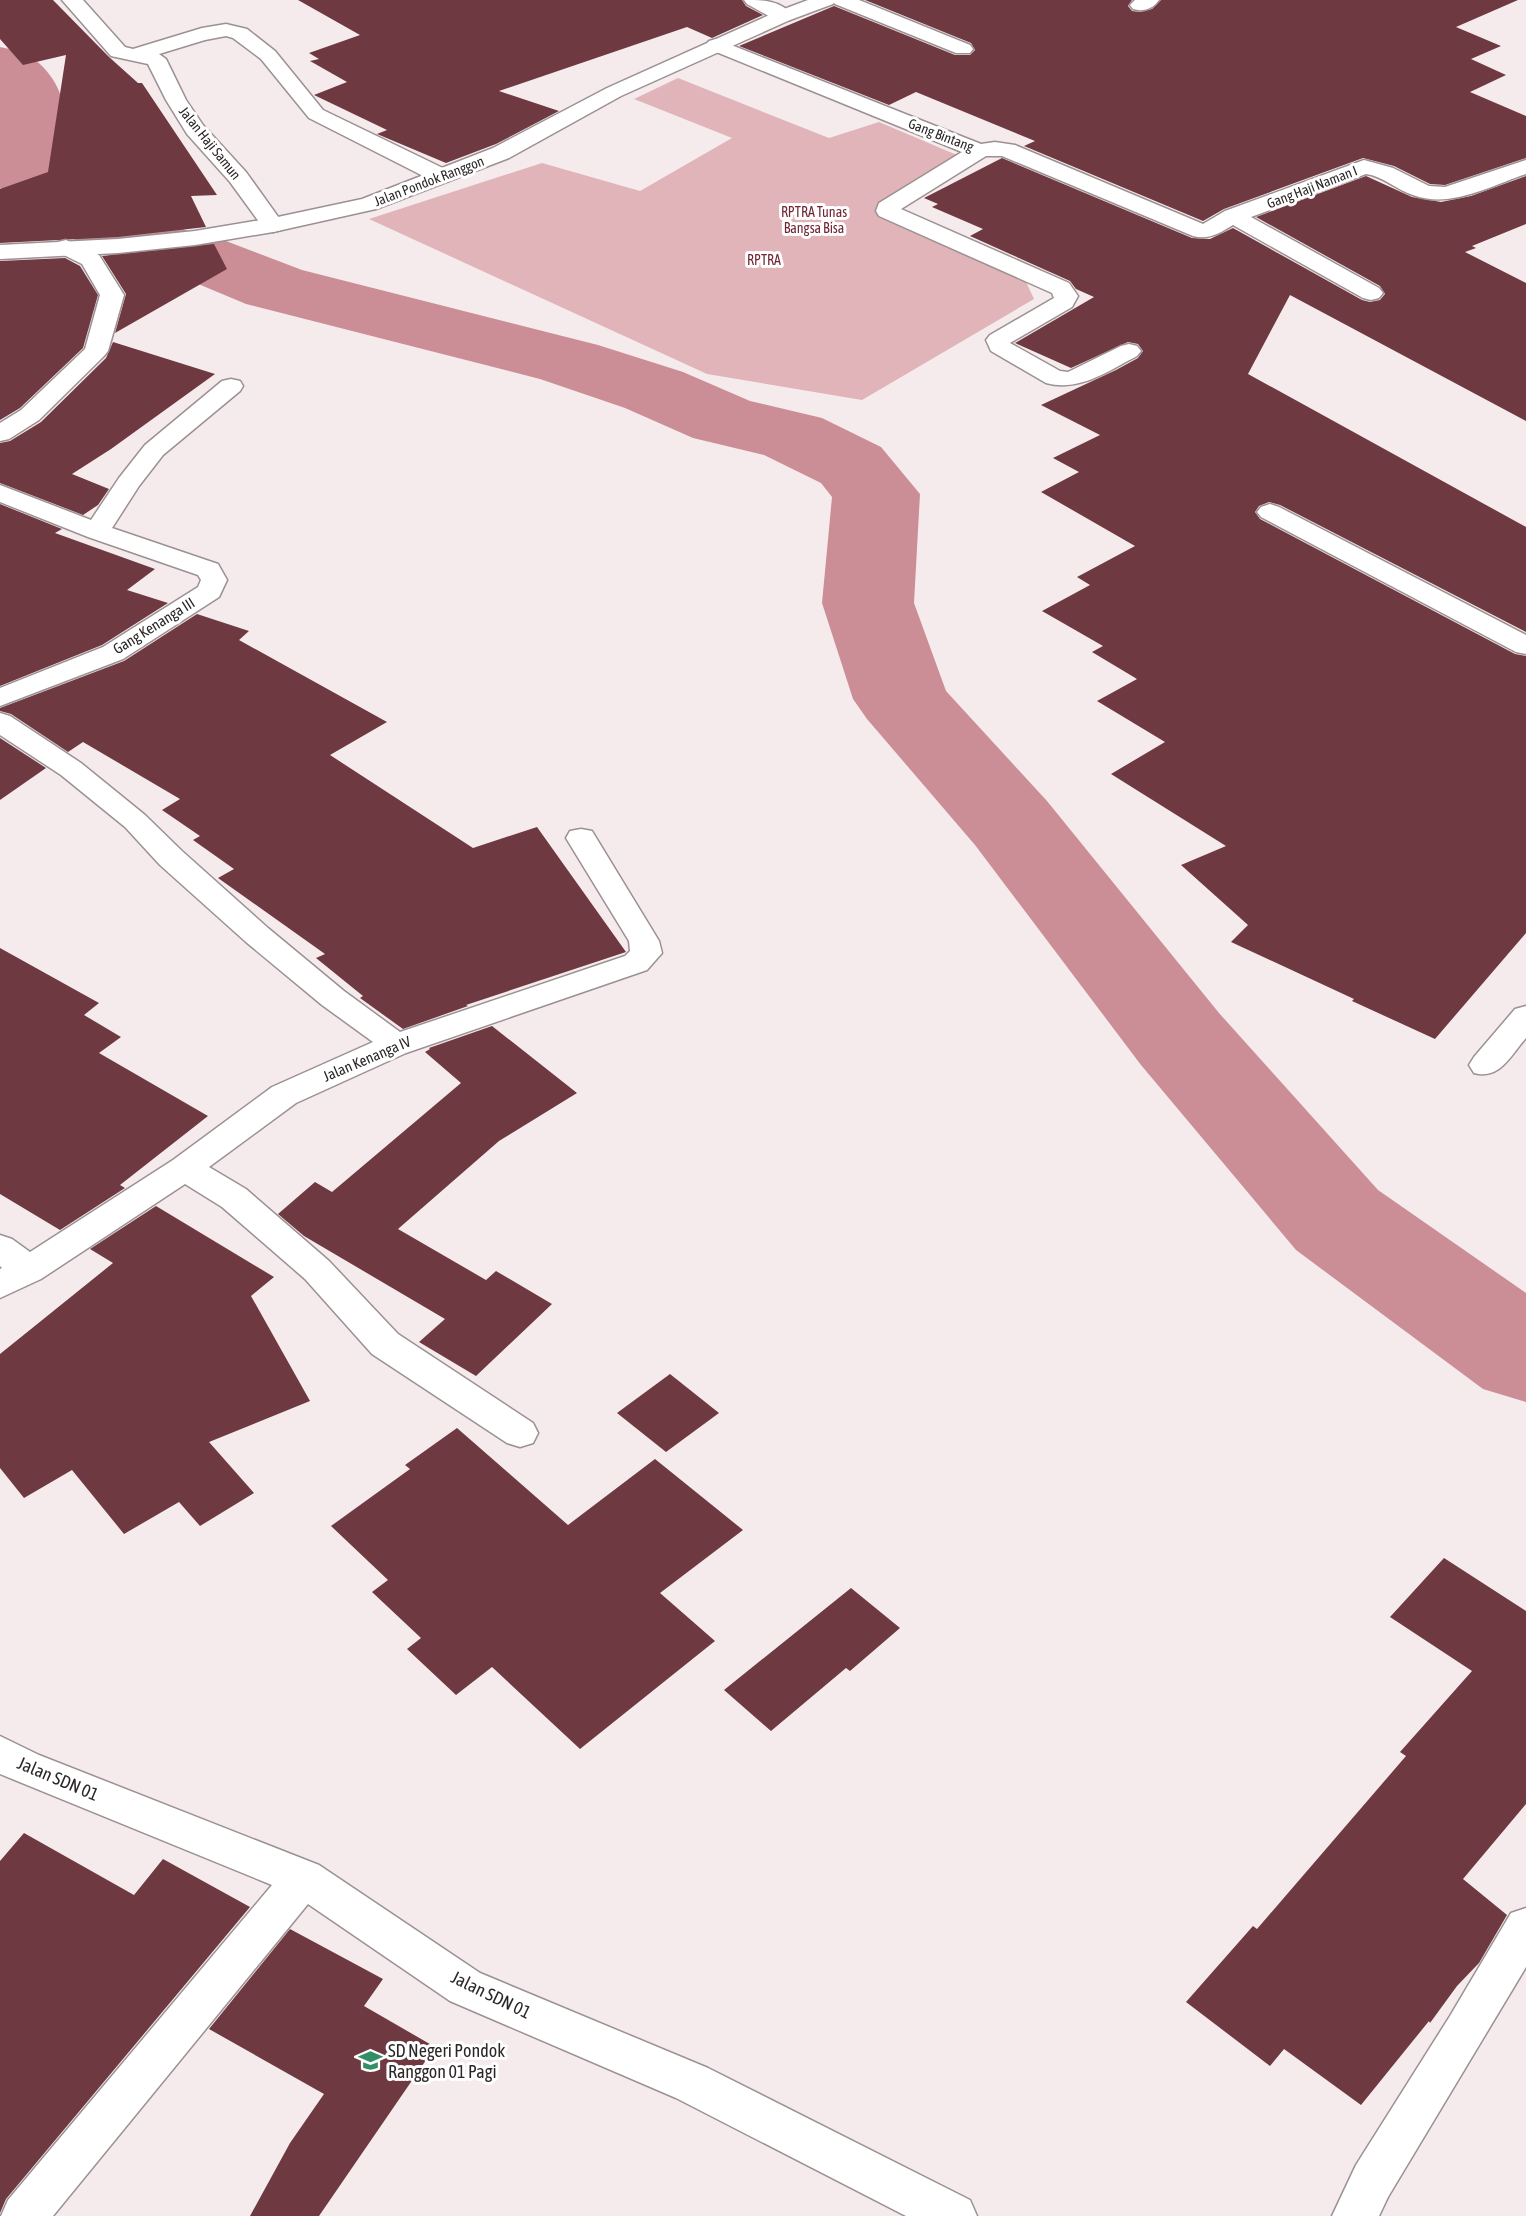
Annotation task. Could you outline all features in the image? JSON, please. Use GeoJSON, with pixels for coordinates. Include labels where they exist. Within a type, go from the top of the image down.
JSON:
{"type":"FeatureCollection","features":[{"type":"Feature","properties":{"kind":"street","name":"Jalan Haji Samun"},"geometry":{"type":"LineString","coordinates":[[72,0],[127,53],[156,59],[176,100],[195,129],[237,177],[273,225]]}},
{"type":"Feature","properties":{"kind":"street"},"geometry":{"type":"LineString","coordinates":[[754,0],[783,16]]}},
{"type":"Feature","properties":{"kind":"street","name":"Jalan Pondok Ranggon"},"geometry":{"type":"LineString","coordinates":[[0,252],[118,246],[195,238],[273,225],[368,204],[501,153],[614,92],[716,45],[826,0]]}},
{"type":"Feature","properties":{"kind":"street"},"geometry":{"type":"LineString","coordinates":[[842,0],[963,49]]}},
{"type":"Feature","properties":{"kind":"street"},"geometry":{"type":"LineString","coordinates":[[127,53],[202,34],[226,30],[240,33],[268,55],[316,114],[441,176]]}},
{"type":"Feature","properties":{"kind":"street","name":"Gang Bintang"},"geometry":{"type":"LineString","coordinates":[[716,45],[979,151],[994,148],[1007,150],[1201,231]]}},
{"type":"Feature","properties":{"kind":"street"},"geometry":{"type":"LineString","coordinates":[[979,151],[887,208],[887,211],[1061,288],[1066,296],[1064,302],[998,340],[999,346],[1009,352],[1055,378],[1064,380],[1072,379],[1129,351]]}},
{"type":"Feature","properties":{"kind":"street","name":"Gang Haji Naman I"},"geometry":{"type":"LineString","coordinates":[[1201,231],[1208,230],[1233,216],[1364,167],[1379,170],[1424,194],[1436,195],[1447,194],[1526,167]]}},
{"type":"Feature","properties":{"kind":"street"},"geometry":{"type":"LineString","coordinates":[[1233,216],[1371,293]]}},
{"type":"Feature","properties":{"kind":"street"},"geometry":{"type":"LineString","coordinates":[[0,434],[30,415],[96,351],[112,295],[91,260],[66,247]]}},
{"type":"Feature","properties":{"kind":"street"},"geometry":{"type":"LineString","coordinates":[[97,531],[128,483],[154,450],[231,386]]}},
{"type":"Feature","properties":{"kind":"street","name":"Gang Kenanga III"},"geometry":{"type":"LineString","coordinates":[[0,493],[97,531],[209,570],[214,580],[210,591],[113,653],[0,698]]}},
{"type":"Feature","properties":{"kind":"street"},"geometry":{"type":"LineString","coordinates":[[1270,512],[1526,646]]}},
{"type":"Feature","properties":{"kind":"street"},"geometry":{"type":"LineString","coordinates":[[0,722],[70,768],[135,821],[171,858],[257,935],[333,998],[378,1029],[395,1045]]}},
{"type":"Feature","properties":{"kind":"street","name":"Jalan Kenanga IV"},"geometry":{"type":"LineString","coordinates":[[15,1278],[185,1168],[284,1095],[395,1045],[636,963],[646,952],[644,940],[581,838]]}},
{"type":"Feature","properties":{"kind":"street"},"geometry":{"type":"LineString","coordinates":[[1485,1065],[1526,1017]]}},
{"type":"Feature","properties":{"kind":"street"},"geometry":{"type":"LineString","coordinates":[[185,1168],[234,1198],[316,1270],[385,1344],[520,1433]]}},
{"type":"Feature","properties":{"kind":"street"},"geometry":{"type":"LineString","coordinates":[[0,1248],[15,1278]]}},
{"type":"Feature","properties":{"kind":"street","name":"Jalan SDN 01"},"geometry":{"type":"LineString","coordinates":[[0,1754],[25,1767],[304,1878],[465,1987],[692,2083],[954,2216]]}},
{"type":"Feature","properties":{"kind":"street"},"geometry":{"type":"LineString","coordinates":[[24,2216],[304,1878]]}},
{"type":"Feature","properties":{"kind":"street"},"geometry":{"type":"LineString","coordinates":[[1355,2216],[1372,2181],[1466,2030],[1526,1927]]}},
{"type":"Feature","properties":{"kind":"green space","name":"RPTRA"},"geometry":{"type":"Polygon","coordinates":[[[678,78],[829,138],[879,122],[964,158],[879,211],[1021,271],[1034,299],[862,400],[707,374],[369,219],[542,163],[640,191],[732,138],[634,99],[678,78]]]}},
{"type":"Feature","properties":{"kind":"building"},"geometry":{"type":"Polygon","coordinates":[[[0,0],[53,0],[109,57],[138,83],[142,83],[217,195],[191,196],[206,227],[118,237],[0,243],[0,189],[48,172],[66,55],[23,65],[0,39],[0,0]]]}},
{"type":"Feature","properties":{"kind":"building"},"geometry":{"type":"Polygon","coordinates":[[[298,0],[742,0],[746,6],[763,15],[712,38],[687,27],[499,91],[559,111],[496,144],[446,163],[377,134],[387,130],[314,95],[347,82],[310,61],[319,59],[309,53],[360,35],[298,0]]]}},
{"type":"Feature","properties":{"kind":"building"},"geometry":{"type":"Polygon","coordinates":[[[865,0],[1132,0],[1128,6],[1132,11],[1140,12],[1152,9],[1161,0],[1518,0],[1456,27],[1501,46],[1471,59],[1506,75],[1470,92],[1526,116],[1526,158],[1445,185],[1430,184],[1394,166],[1363,158],[1224,209],[1203,221],[1024,146],[1035,141],[916,92],[889,105],[739,46],[834,6],[955,55],[970,55],[975,50],[971,43],[865,0]]]}},
{"type":"Feature","properties":{"kind":"building"},"geometry":{"type":"Polygon","coordinates":[[[1002,158],[1192,238],[1210,239],[1233,228],[1362,300],[1370,302],[1380,300],[1385,294],[1380,286],[1256,217],[1366,176],[1412,197],[1441,202],[1471,196],[1526,176],[1526,224],[1472,246],[1476,248],[1465,252],[1526,283],[1526,421],[1290,295],[1248,374],[1526,527],[1526,632],[1280,505],[1269,502],[1259,506],[1255,512],[1260,519],[1515,654],[1526,656],[1526,933],[1435,1039],[1231,942],[1248,925],[1181,865],[1226,846],[1111,774],[1165,742],[1097,701],[1137,679],[1092,652],[1103,646],[1042,611],[1090,585],[1077,577],[1135,546],[1041,492],[1079,472],[1053,458],[1100,435],[1041,405],[1116,370],[1138,358],[1143,351],[1138,344],[1128,342],[1071,368],[1015,343],[1094,297],[1076,289],[1070,281],[970,236],[983,229],[932,207],[938,204],[924,198],[1002,158]]]}},
{"type":"Feature","properties":{"kind":"building"},"geometry":{"type":"Polygon","coordinates":[[[214,244],[227,269],[115,333],[126,294],[102,256],[214,244]]]}},
{"type":"Feature","properties":{"kind":"building"},"geometry":{"type":"Polygon","coordinates":[[[65,258],[80,266],[98,295],[83,348],[20,408],[0,420],[0,261],[65,258]]]}},
{"type":"Feature","properties":{"kind":"building"},"geometry":{"type":"Polygon","coordinates":[[[113,342],[215,374],[111,449],[72,474],[109,489],[98,505],[83,515],[0,483],[0,443],[10,441],[41,422],[106,358],[113,342]]]}},
{"type":"Feature","properties":{"kind":"building"},"geometry":{"type":"Polygon","coordinates":[[[0,504],[62,529],[55,533],[155,569],[127,590],[168,603],[102,645],[0,686],[0,504]]]}},
{"type":"Feature","properties":{"kind":"building"},"geometry":{"type":"Polygon","coordinates":[[[197,614],[249,631],[239,640],[387,722],[330,755],[473,848],[537,827],[626,952],[466,1005],[468,1006],[403,1029],[360,998],[363,996],[316,958],[325,954],[218,878],[234,869],[193,840],[200,836],[162,810],[180,799],[83,742],[68,752],[11,714],[0,711],[0,708],[124,661],[197,614]]]}},
{"type":"Feature","properties":{"kind":"building"},"geometry":{"type":"Polygon","coordinates":[[[0,738],[46,768],[0,800],[0,738]]]}},
{"type":"Feature","properties":{"kind":"building"},"geometry":{"type":"Polygon","coordinates":[[[0,948],[99,1003],[84,1015],[121,1037],[99,1053],[208,1116],[120,1185],[125,1188],[60,1230],[0,1194],[0,948]]]}},
{"type":"Feature","properties":{"kind":"building"},"geometry":{"type":"Polygon","coordinates":[[[492,1026],[577,1093],[499,1141],[398,1229],[486,1280],[496,1271],[552,1304],[476,1376],[419,1342],[445,1319],[304,1236],[278,1214],[315,1182],[332,1192],[461,1083],[425,1052],[429,1048],[492,1026]]]}},
{"type":"Feature","properties":{"kind":"building"},"geometry":{"type":"Polygon","coordinates":[[[156,1206],[274,1277],[251,1296],[310,1401],[209,1442],[254,1493],[200,1526],[179,1502],[124,1534],[72,1470],[24,1498],[0,1468],[0,1354],[113,1263],[90,1249],[156,1206]]]}},
{"type":"Feature","properties":{"kind":"building"},"geometry":{"type":"Polygon","coordinates":[[[670,1374],[719,1413],[666,1452],[617,1413],[670,1374]]]}},
{"type":"Feature","properties":{"kind":"building"},"geometry":{"type":"Polygon","coordinates":[[[457,1428],[568,1525],[655,1459],[743,1530],[660,1593],[715,1641],[580,1749],[492,1667],[456,1695],[407,1649],[421,1638],[372,1592],[388,1580],[331,1526],[410,1469],[405,1465],[457,1428]]]}},
{"type":"Feature","properties":{"kind":"building"},"geometry":{"type":"Polygon","coordinates":[[[1444,1558],[1526,1611],[1526,1804],[1463,1879],[1507,1915],[1479,1963],[1457,1986],[1430,2023],[1429,2021],[1361,2105],[1284,2049],[1270,2066],[1186,2002],[1253,1926],[1257,1929],[1406,1756],[1400,1752],[1472,1671],[1390,1617],[1444,1558]]]}},
{"type":"Feature","properties":{"kind":"building"},"geometry":{"type":"Polygon","coordinates":[[[851,1588],[900,1628],[850,1671],[846,1668],[771,1731],[724,1690],[851,1588]]]}},
{"type":"Feature","properties":{"kind":"building"},"geometry":{"type":"Polygon","coordinates":[[[24,1833],[134,1895],[163,1859],[250,1907],[6,2199],[0,2213],[0,1861],[24,1833]]]}},
{"type":"Feature","properties":{"kind":"building"},"geometry":{"type":"Polygon","coordinates":[[[290,1929],[383,1979],[364,2006],[435,2047],[319,2216],[250,2216],[290,2143],[324,2094],[209,2029],[290,1929]]]}},
{"type":"Feature","properties":{"kind":"waterway"},"geometry":{"type":"LineString","coordinates":[[0,68],[12,76],[27,96],[30,119],[21,158],[29,176],[75,213],[161,247],[199,257],[274,287],[569,362],[654,390],[723,420],[792,436],[851,465],[876,494],[868,603],[901,699],[1011,823],[1180,1039],[1337,1220],[1526,1356]]}},
{"type":"Feature","properties":{"kind":"place","name":"SD Negeri Pondok Ranggon 01 Pagi"},"geometry":{"type":"Point","coordinates":[370,2061]}},
{"type":"Feature","properties":{"kind":"park label","name":"RPTRA Tunas Bangsa Bisa"},"geometry":{"type":"Point","coordinates":[814,220]}}]}
